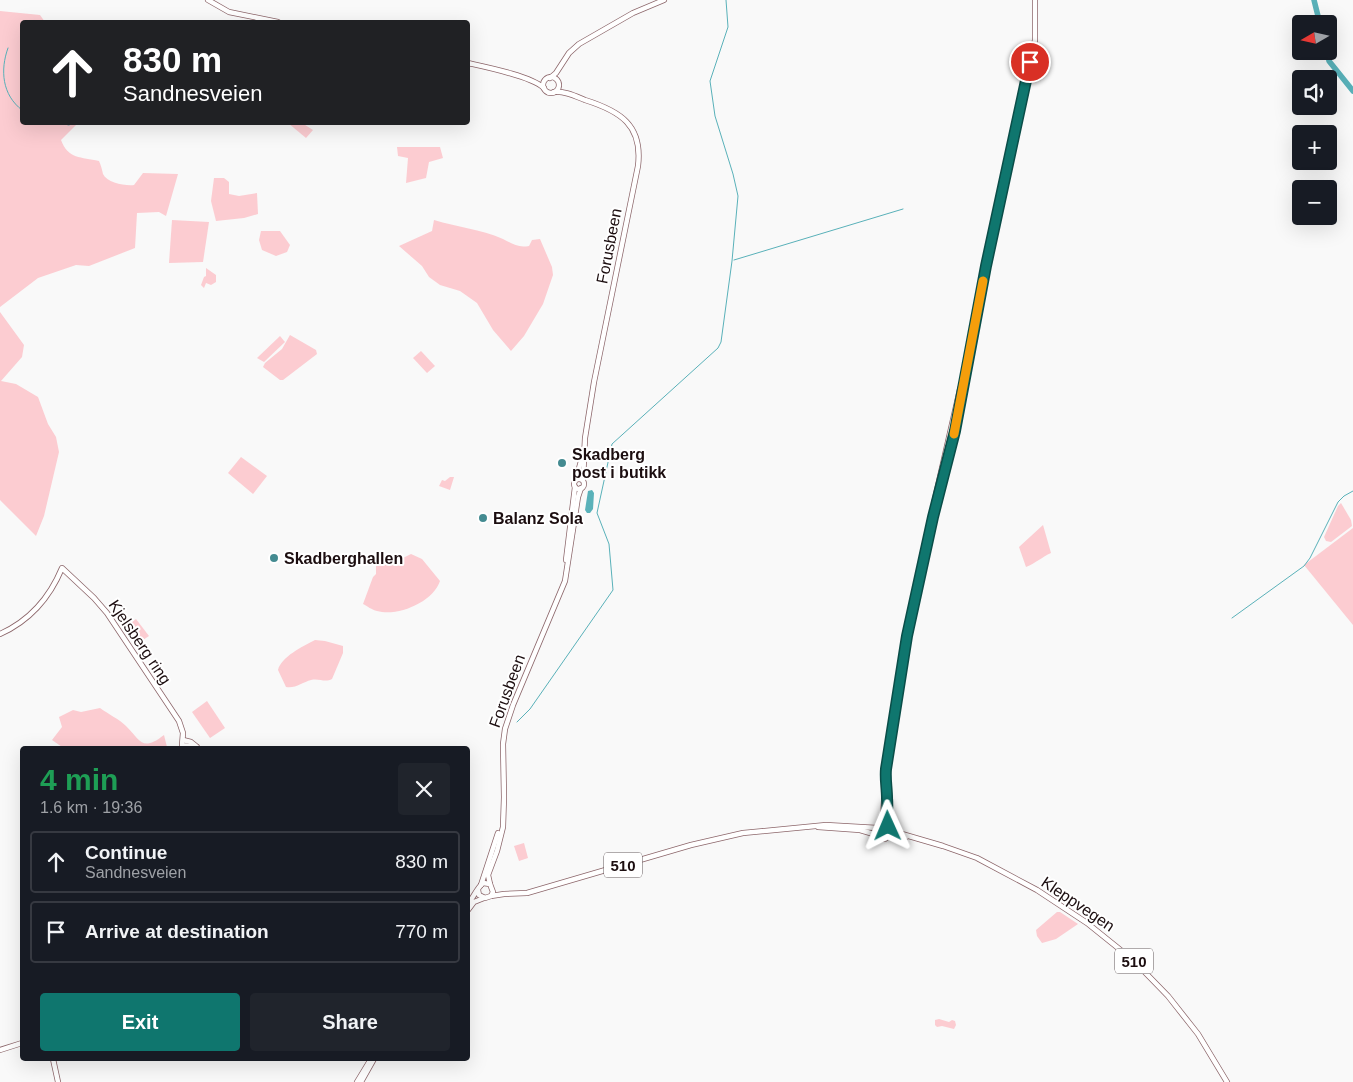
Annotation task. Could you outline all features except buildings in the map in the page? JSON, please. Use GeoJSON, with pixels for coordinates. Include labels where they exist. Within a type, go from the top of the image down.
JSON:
{"type":"FeatureCollection","features":[{"type":"Feature","properties":{"kind":"main road"},"geometry":{"type":"LineString","coordinates":[[208,0],[229,12],[268,20]]}},
{"type":"Feature","properties":{"kind":"main road"},"geometry":{"type":"LineString","coordinates":[[544,88],[544,83],[561,67],[569,53],[586,40],[633,13],[664,0]]}},
{"type":"Feature","properties":{"kind":"main road"},"geometry":{"type":"LineString","coordinates":[[878,836],[876,834],[883,816],[885,780],[907,636],[933,517],[955,431],[988,257],[1035,40],[1035,0]]}},
{"type":"Feature","properties":{"kind":"main road","name":"Forusbeen"},"geometry":{"type":"LineString","coordinates":[[470,63],[496,69],[530,81],[548,92],[573,95]]}},
{"type":"Feature","properties":{"kind":"main road"},"geometry":{"type":"LineString","coordinates":[[554,92],[557,90],[561,67]]}},
{"type":"Feature","properties":{"kind":"main road","name":"Forusbeen"},"geometry":{"type":"LineString","coordinates":[[491,885],[488,877],[499,843],[503,810],[503,744],[507,722],[512,705],[567,572],[578,497],[584,485],[586,438],[594,382],[638,166],[639,152],[637,138],[622,116],[605,107],[573,95],[564,90],[558,83],[548,79],[530,81]]}},
{"type":"Feature","properties":{"kind":"main road"},"geometry":{"type":"LineString","coordinates":[[933,517],[936,496],[964,378]]}},
{"type":"Feature","properties":{"kind":"main road","name":"Forusbeen"},"geometry":{"type":"LineString","coordinates":[[562,587],[575,487],[574,482],[586,438]]}},
{"type":"Feature","properties":{"kind":"main road"},"geometry":{"type":"LineString","coordinates":[[576,479],[583,480]]}},
{"type":"Feature","properties":{"kind":"main road"},"geometry":{"type":"LineString","coordinates":[[575,487],[581,488]]}},
{"type":"Feature","properties":{"kind":"main road","name":"Kjelsberg ring"},"geometry":{"type":"LineString","coordinates":[[0,634],[22,621],[44,600],[55,585],[62,568],[107,613],[176,716],[181,727],[183,742],[193,746]]}},
{"type":"Feature","properties":{"kind":"main road"},"geometry":{"type":"LineString","coordinates":[[885,780],[887,798],[886,819],[890,832],[888,837]]}},
{"type":"Feature","properties":{"kind":"main road","name":"Forusbeen"},"geometry":{"type":"LineString","coordinates":[[481,885],[494,851],[503,810]]}},
{"type":"Feature","properties":{"kind":"main road","name":"Kleppvegen"},"geometry":{"type":"LineString","coordinates":[[488,897],[527,893],[720,838],[760,830],[826,825],[889,828],[895,832],[956,850],[997,868],[1044,894],[1087,923],[1133,960],[1168,996],[1198,1034],[1227,1082]]}},
{"type":"Feature","properties":{"kind":"main road","name":"Kleppvegen"},"geometry":{"type":"LineString","coordinates":[[807,826],[860,830],[875,834],[883,839],[896,836],[917,839]]}},
{"type":"Feature","properties":{"kind":"main road"},"geometry":{"type":"LineString","coordinates":[[470,901],[481,885],[486,883],[504,894]]}},
{"type":"Feature","properties":{"kind":"main road"},"geometry":{"type":"LineString","coordinates":[[478,890],[479,895],[488,897],[493,892],[491,885]]}},
{"type":"Feature","properties":{"kind":"main road","name":"510"},"geometry":{"type":"LineString","coordinates":[[470,907],[474,902],[488,897]]}},
{"type":"Feature","properties":{"kind":"main road"},"geometry":{"type":"LineString","coordinates":[[0,1050],[20,1044]]}},
{"type":"Feature","properties":{"kind":"main road"},"geometry":{"type":"LineString","coordinates":[[53,1061],[58,1082]]}},
{"type":"Feature","properties":{"kind":"main road"},"geometry":{"type":"LineString","coordinates":[[357,1082],[371,1061]]}},
{"type":"Feature","properties":{"kind":"main road"},"geometry":{"type":"LineString","coordinates":[[361,1082],[371,1061]]}},
{"type":"Feature","properties":{"kind":"shaded area"},"geometry":{"type":"Polygon","coordinates":[[[0,11],[40,15],[44,20],[20,20],[20,125],[76,125],[61,140],[67,151],[81,158],[99,161],[105,177],[117,183],[134,185],[143,173],[178,174],[166,216],[159,212],[137,213],[135,248],[89,266],[76,265],[38,278],[0,307],[0,11]]]}},
{"type":"Feature","properties":{"kind":"shaded area"},"geometry":{"type":"Polygon","coordinates":[[[290,125],[305,125],[313,130],[306,138],[290,125]]]}},
{"type":"Feature","properties":{"kind":"shaded area"},"geometry":{"type":"Polygon","coordinates":[[[397,147],[440,147],[443,158],[429,162],[426,178],[406,183],[408,158],[398,156],[397,147]]]}},
{"type":"Feature","properties":{"kind":"shaded area"},"geometry":{"type":"Polygon","coordinates":[[[214,178],[224,178],[229,182],[229,194],[239,196],[257,193],[258,214],[244,218],[216,221],[211,201],[214,178]]]}},
{"type":"Feature","properties":{"kind":"shaded area"},"geometry":{"type":"Polygon","coordinates":[[[172,220],[209,222],[203,262],[169,263],[172,220]]]}},
{"type":"Feature","properties":{"kind":"shaded area"},"geometry":{"type":"Polygon","coordinates":[[[434,220],[486,233],[519,246],[529,246],[532,240],[540,239],[552,267],[553,275],[543,304],[524,336],[511,351],[493,330],[477,303],[460,291],[440,285],[429,277],[422,266],[399,246],[432,231],[434,220]]]}},
{"type":"Feature","properties":{"kind":"shaded area"},"geometry":{"type":"Polygon","coordinates":[[[261,231],[280,231],[290,245],[287,252],[276,256],[262,250],[259,240],[261,231]]]}},
{"type":"Feature","properties":{"kind":"shaded area"},"geometry":{"type":"Polygon","coordinates":[[[206,268],[216,275],[216,282],[211,285],[206,283],[204,288],[201,285],[206,276],[206,268]]]}},
{"type":"Feature","properties":{"kind":"shaded area"},"geometry":{"type":"Polygon","coordinates":[[[0,312],[24,345],[22,357],[1,381],[16,384],[38,397],[48,424],[56,437],[59,452],[44,516],[36,536],[0,500],[0,312]]]}},
{"type":"Feature","properties":{"kind":"shaded area"},"geometry":{"type":"Polygon","coordinates":[[[290,335],[316,350],[317,354],[283,380],[280,380],[263,367],[265,363],[282,349],[290,335]]]}},
{"type":"Feature","properties":{"kind":"shaded area"},"geometry":{"type":"Polygon","coordinates":[[[280,336],[285,342],[264,362],[257,358],[280,336]]]}},
{"type":"Feature","properties":{"kind":"shaded area"},"geometry":{"type":"Polygon","coordinates":[[[421,351],[435,366],[427,373],[413,358],[421,351]]]}},
{"type":"Feature","properties":{"kind":"shaded area"},"geometry":{"type":"Polygon","coordinates":[[[241,457],[267,476],[253,494],[228,473],[241,457]]]}},
{"type":"Feature","properties":{"kind":"shaded area"},"geometry":{"type":"Polygon","coordinates":[[[450,477],[454,477],[450,490],[439,486],[442,480],[445,481],[450,477]]]}},
{"type":"Feature","properties":{"kind":"shaded area"},"geometry":{"type":"Polygon","coordinates":[[[1341,503],[1351,520],[1352,526],[1331,542],[1326,541],[1324,537],[1341,503]]]}},
{"type":"Feature","properties":{"kind":"shaded area"},"geometry":{"type":"Polygon","coordinates":[[[1043,525],[1051,553],[1026,567],[1019,547],[1043,525]]]}},
{"type":"Feature","properties":{"kind":"shaded area"},"geometry":{"type":"Polygon","coordinates":[[[1353,528],[1353,625],[1304,565],[1353,528]]]}},
{"type":"Feature","properties":{"kind":"shaded area"},"geometry":{"type":"Polygon","coordinates":[[[411,554],[422,559],[440,581],[436,589],[423,601],[395,612],[377,611],[363,604],[373,577],[376,574],[376,563],[403,558],[411,554]]]}},
{"type":"Feature","properties":{"kind":"shaded area"},"geometry":{"type":"Polygon","coordinates":[[[136,619],[149,636],[137,644],[127,626],[136,619]]]}},
{"type":"Feature","properties":{"kind":"shaded area"},"geometry":{"type":"Polygon","coordinates":[[[315,640],[343,646],[343,653],[332,679],[327,681],[311,680],[296,686],[286,687],[278,670],[280,665],[293,652],[315,640]]]}},
{"type":"Feature","properties":{"kind":"shaded area"},"geometry":{"type":"Polygon","coordinates":[[[207,701],[225,728],[210,738],[192,712],[207,701]]]}},
{"type":"Feature","properties":{"kind":"shaded area"},"geometry":{"type":"Polygon","coordinates":[[[100,708],[123,723],[142,742],[146,744],[151,743],[164,735],[167,746],[61,746],[52,740],[62,727],[59,717],[73,710],[81,712],[100,708]]]}},
{"type":"Feature","properties":{"kind":"shaded area"},"geometry":{"type":"Polygon","coordinates":[[[524,843],[528,858],[519,861],[514,846],[524,843]]]}},
{"type":"Feature","properties":{"kind":"shaded area"},"geometry":{"type":"Polygon","coordinates":[[[1057,912],[1078,924],[1056,939],[1042,943],[1037,936],[1036,930],[1057,912]]]}},
{"type":"Feature","properties":{"kind":"shaded area"},"geometry":{"type":"Polygon","coordinates":[[[939,1019],[949,1022],[955,1021],[954,1029],[942,1026],[937,1027],[935,1020],[939,1019]]]}},
{"type":"Feature","properties":{"kind":"water"},"geometry":{"type":"Polygon","coordinates":[[[592,490],[594,493],[593,509],[590,513],[587,513],[585,510],[588,491],[592,490]]]}},
{"type":"Feature","properties":{"kind":"waterway"},"geometry":{"type":"LineString","coordinates":[[517,722],[530,709],[613,590],[609,544],[597,513],[612,444],[718,348],[721,342],[732,261],[738,196],[715,116],[710,81],[728,27],[726,0]]}},
{"type":"Feature","properties":{"kind":"waterway"},"geometry":{"type":"LineString","coordinates":[[1314,0],[1318,15]]}},
{"type":"Feature","properties":{"kind":"waterway"},"geometry":{"type":"LineString","coordinates":[[8,48],[4,65],[5,82],[10,97],[20,108]]}},
{"type":"Feature","properties":{"kind":"waterway"},"geometry":{"type":"LineString","coordinates":[[1329,60],[1353,91]]}},
{"type":"Feature","properties":{"kind":"waterway"},"geometry":{"type":"LineString","coordinates":[[734,260],[903,209]]}},
{"type":"Feature","properties":{"kind":"waterway"},"geometry":{"type":"LineString","coordinates":[[1232,618],[1304,566],[1310,558],[1338,502],[1353,491]]}},
{"type":"Feature","properties":{"kind":"slow traffic"},"geometry":{"type":"LineString","coordinates":[[954,434],[983,281]]}},
{"type":"Feature","properties":{"kind":"place","name":"Skadberg post i butikk"},"geometry":{"type":"Point","coordinates":[562,463]}},
{"type":"Feature","properties":{"kind":"place","name":"Balanz Sola"},"geometry":{"type":"Point","coordinates":[483,518]}},
{"type":"Feature","properties":{"kind":"place","name":"Skadberghallen"},"geometry":{"type":"Point","coordinates":[274,558]}},
{"type":"Feature","properties":{"kind":"route"},"geometry":{"type":"LineString","coordinates":[[888,826],[886,819],[886,769],[907,636],[933,517],[955,431],[986,266],[1030,62]]}}]}
